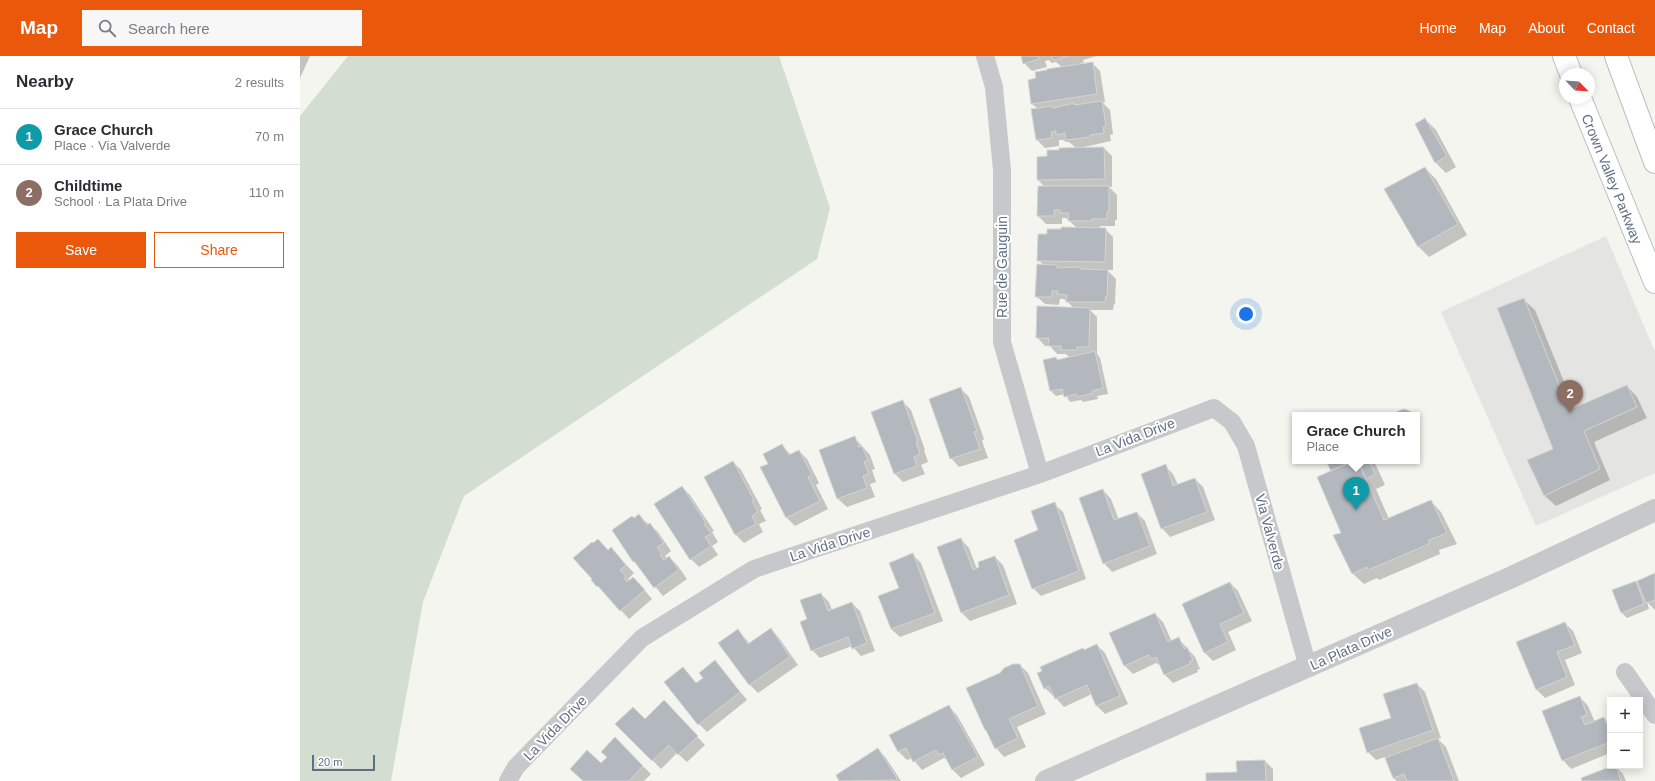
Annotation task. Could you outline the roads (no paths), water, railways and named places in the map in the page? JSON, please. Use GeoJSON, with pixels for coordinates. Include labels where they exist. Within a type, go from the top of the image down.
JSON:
{"type":"FeatureCollection","features":[{"type":"Feature","properties":{"kind":"main road"},"geometry":{"type":"LineString","coordinates":[[1564,56],[1569,68]]}},
{"type":"Feature","properties":{"kind":"main road"},"geometry":{"type":"LineString","coordinates":[[1616,56],[1655,162]]}},
{"type":"Feature","properties":{"kind":"main road","name":"Crown Valley Parkway"},"geometry":{"type":"LineString","coordinates":[[1582,104],[1655,282]]}},
{"type":"Feature","properties":{"kind":"street","name":"Rue de Gauguin"},"geometry":{"type":"LineString","coordinates":[[986,56],[994,87],[1002,170],[1002,342],[1040,474]]}},
{"type":"Feature","properties":{"kind":"street","name":"La Vida Drive"},"geometry":{"type":"LineString","coordinates":[[508,781],[516,767],[642,638],[754,569],[1040,474],[1214,408]]}},
{"type":"Feature","properties":{"kind":"street","name":"Via Valverde"},"geometry":{"type":"LineString","coordinates":[[1214,408],[1232,422],[1246,446],[1308,667]]}},
{"type":"Feature","properties":{"kind":"street","name":"La Plata Drive"},"geometry":{"type":"LineString","coordinates":[[1046,781],[1512,577],[1655,510]]}},
{"type":"Feature","properties":{"kind":"street"},"geometry":{"type":"LineString","coordinates":[[1625,672],[1655,716]]}},
{"type":"Feature","properties":{"kind":"place","name":"Childtime"},"geometry":{"type":"Point","coordinates":[1570,413]}},
{"type":"Feature","properties":{"kind":"place","name":"Grace Church"},"geometry":{"type":"Point","coordinates":[1356,510]}}]}
